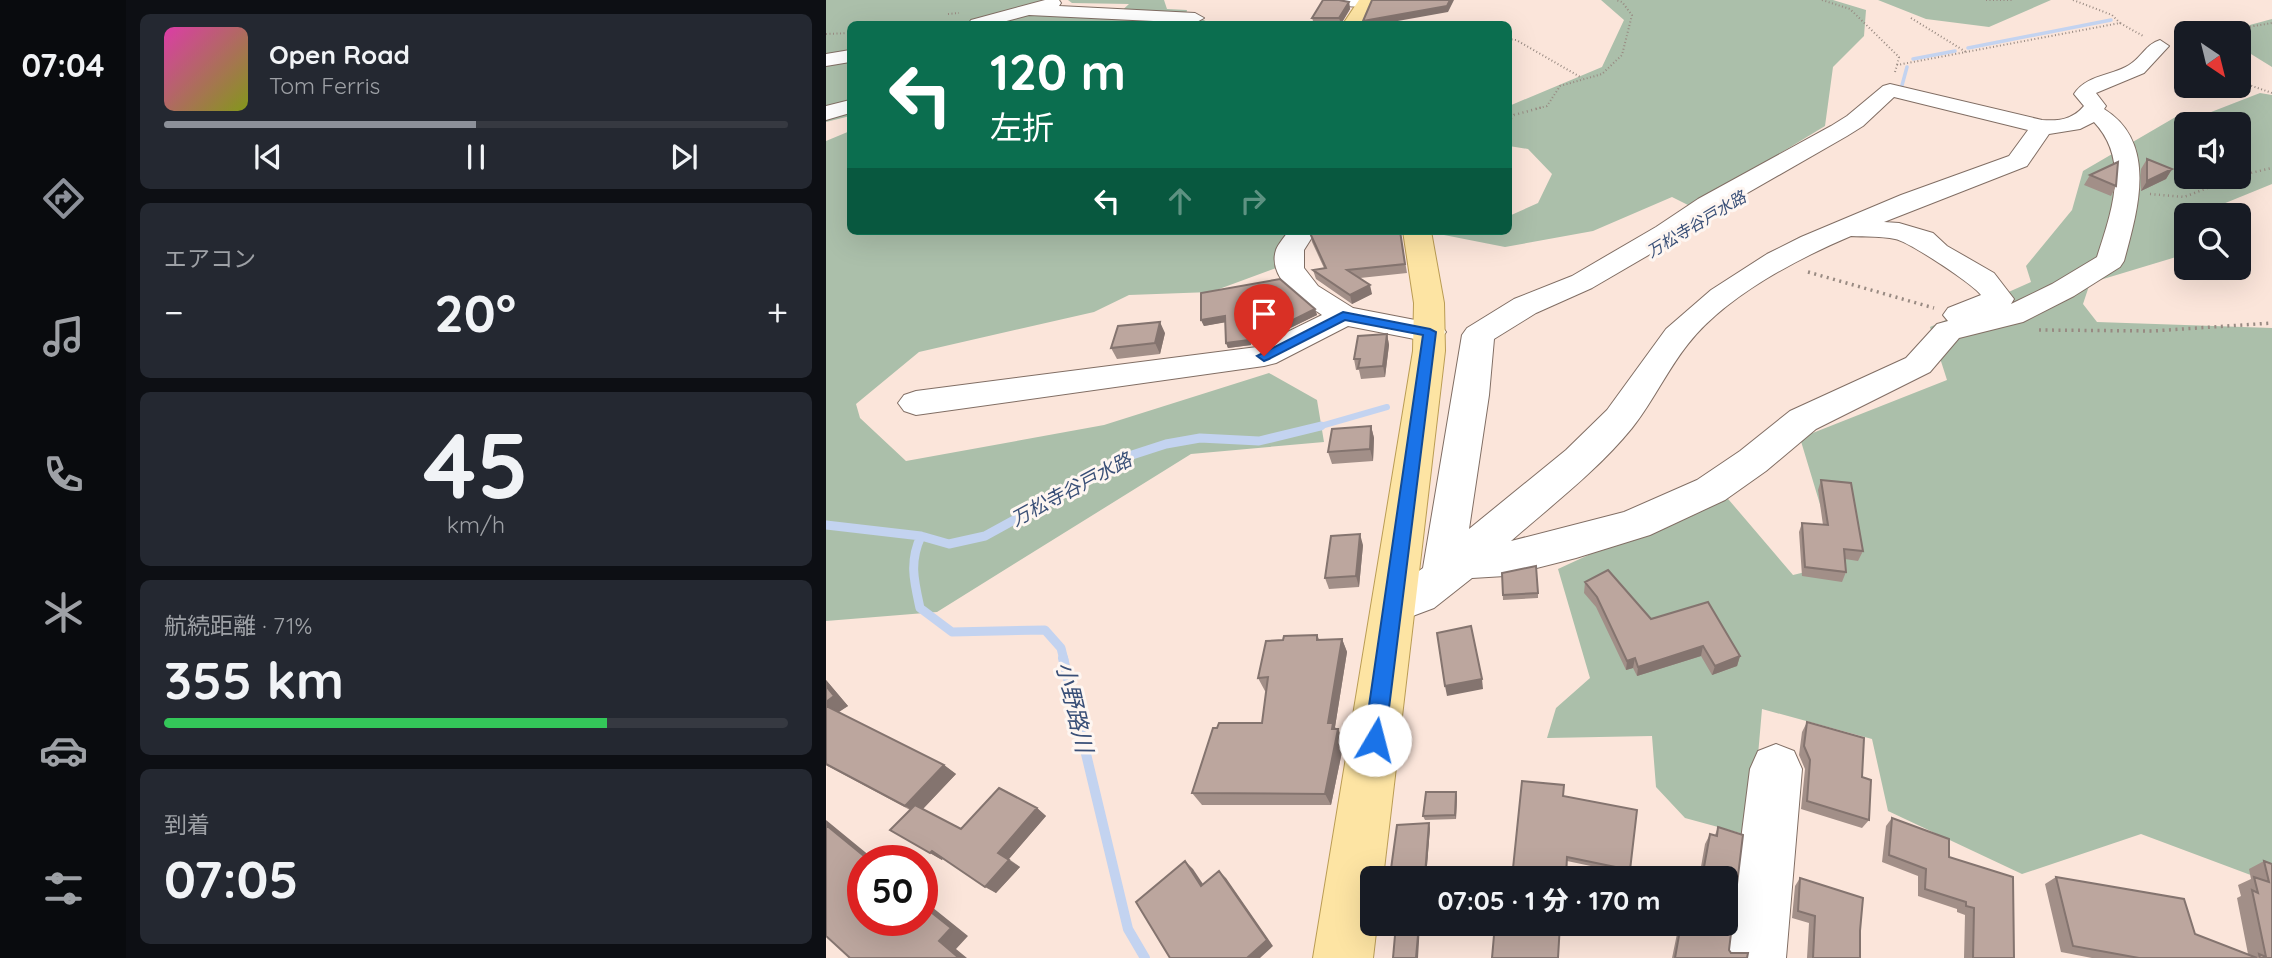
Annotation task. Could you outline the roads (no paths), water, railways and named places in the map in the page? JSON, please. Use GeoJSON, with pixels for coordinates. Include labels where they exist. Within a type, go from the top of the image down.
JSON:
{"type":"FeatureCollection","features":[{"type":"Feature","properties":{"kind":"main road"},"geometry":{"type":"LineString","coordinates":[[1354,21],[1367,0]]}},
{"type":"Feature","properties":{"kind":"main road"},"geometry":{"type":"LineString","coordinates":[[1343,958],[1430,332],[1426,272],[1419,235]]}},
{"type":"Feature","properties":{"kind":"street"},"geometry":{"type":"LineString","coordinates":[[988,21],[1060,0]]}},
{"type":"Feature","properties":{"kind":"street"},"geometry":{"type":"LineString","coordinates":[[1340,0],[1367,0]]}},
{"type":"Feature","properties":{"kind":"street"},"geometry":{"type":"LineString","coordinates":[[1029,10],[1200,15]]}},
{"type":"Feature","properties":{"kind":"street"},"geometry":{"type":"LineString","coordinates":[[1454,568],[1447,538],[1475,386],[1478,335],[1525,306],[1582,282],[1666,233],[1707,205],[1839,131],[1855,121],[1893,78],[2042,127],[2065,129],[2093,111],[2095,106],[2085,94],[2088,89],[2137,69],[2160,46]]}},
{"type":"Feature","properties":{"kind":"street"},"geometry":{"type":"LineString","coordinates":[[826,113],[847,107]]}},
{"type":"Feature","properties":{"kind":"street"},"geometry":{"type":"LineString","coordinates":[[1953,323],[2012,315],[2063,290],[2110,261],[2128,191],[2121,141],[2104,116],[2093,111]]}},
{"type":"Feature","properties":{"kind":"street"},"geometry":{"type":"LineString","coordinates":[[826,124],[847,119]]}},
{"type":"Feature","properties":{"kind":"street"},"geometry":{"type":"LineString","coordinates":[[1394,604],[1419,595],[1454,568],[1579,460],[1620,419],[1677,336],[1721,296],[1777,260],[1846,228],[2018,161],[2042,127]]}},
{"type":"Feature","properties":{"kind":"street"},"geometry":{"type":"LineString","coordinates":[[1454,568],[1505,559],[1636,524],[1711,490],[1753,461],[1803,420],[1919,365],[1953,323],[1999,299],[1984,279],[1937,252],[1923,239],[1899,231],[1846,228]]}},
{"type":"Feature","properties":{"kind":"street"},"geometry":{"type":"LineString","coordinates":[[1299,235],[1290,250],[1290,269],[1307,292],[1343,316],[1430,332]]}},
{"type":"Feature","properties":{"kind":"street"},"geometry":{"type":"LineString","coordinates":[[916,403],[1264,356],[1343,316]]}},
{"type":"Feature","properties":{"kind":"street"},"geometry":{"type":"LineString","coordinates":[[1756,958],[1776,769]]}},
{"type":"Feature","properties":{"kind":"waterway","name":"万松寺谷戸水路"},"geometry":{"type":"LineString","coordinates":[[1968,48],[2111,20]]}},
{"type":"Feature","properties":{"kind":"waterway","name":"万松寺谷戸水路"},"geometry":{"type":"LineString","coordinates":[[1913,59],[1955,51]]}},
{"type":"Feature","properties":{"kind":"waterway","name":"万松寺谷戸水路"},"geometry":{"type":"LineString","coordinates":[[1901,89],[1907,67]]}},
{"type":"Feature","properties":{"kind":"waterway","name":"万松寺谷戸水路"},"geometry":{"type":"LineString","coordinates":[[1321,426],[1387,407]]}},
{"type":"Feature","properties":{"kind":"waterway","name":"万松寺谷戸水路"},"geometry":{"type":"LineString","coordinates":[[921,536],[949,544],[985,536],[1132,455],[1166,444],[1200,438],[1259,441],[1321,426]]}},
{"type":"Feature","properties":{"kind":"waterway","name":"万松寺谷戸水路"},"geometry":{"type":"LineString","coordinates":[[1314,428],[1321,426]]}},
{"type":"Feature","properties":{"kind":"waterway","name":"小野路川"},"geometry":{"type":"LineString","coordinates":[[826,525],[921,536]]}},
{"type":"Feature","properties":{"kind":"waterway","name":"小野路川"},"geometry":{"type":"LineString","coordinates":[[921,536],[914,563],[920,608],[952,632],[1045,630],[1061,648],[1064,660]]}},
{"type":"Feature","properties":{"kind":"waterway","name":"小野路川"},"geometry":{"type":"LineString","coordinates":[[1063,658],[1128,929],[1145,958]]}}]}
